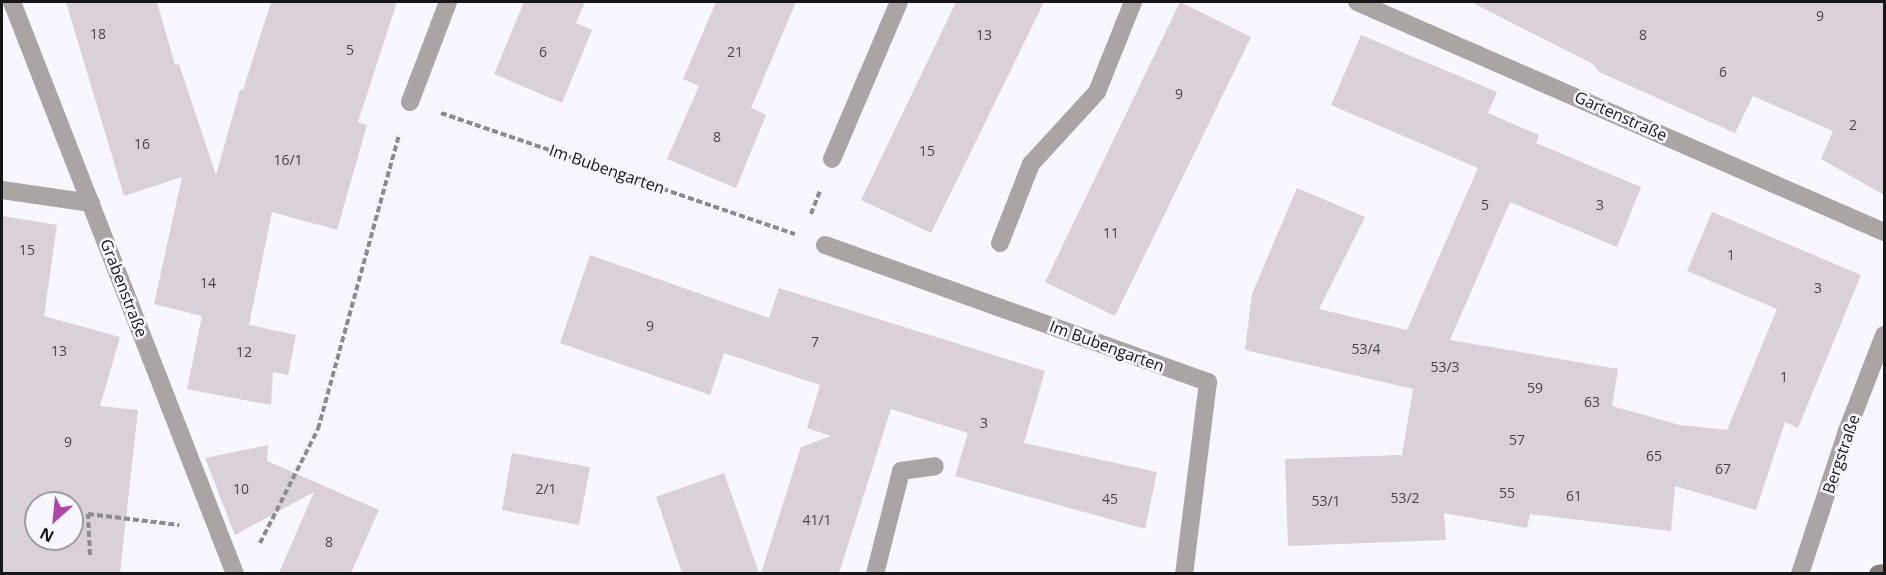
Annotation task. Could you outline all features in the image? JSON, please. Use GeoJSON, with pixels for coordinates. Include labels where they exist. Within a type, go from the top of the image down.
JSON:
{"type":"FeatureCollection","features":[{"type":"Feature","properties":{"kind":"main road"},"geometry":{"type":"LineString","coordinates":[[1878,573],[1884,573]]}},
{"type":"Feature","properties":{"kind":"street","name":"Grabenstraße"},"geometry":{"type":"LineString","coordinates":[[12,2],[235,573]]}},
{"type":"Feature","properties":{"kind":"street"},"geometry":{"type":"LineString","coordinates":[[410,102],[448,2]]}},
{"type":"Feature","properties":{"kind":"street"},"geometry":{"type":"LineString","coordinates":[[832,159],[899,2]]}},
{"type":"Feature","properties":{"kind":"street"},"geometry":{"type":"LineString","coordinates":[[1000,243],[1031,164],[1096,92],[1133,2]]}},
{"type":"Feature","properties":{"kind":"street","name":"Gartenstraße"},"geometry":{"type":"LineString","coordinates":[[1358,2],[1377,5],[1884,232]]}},
{"type":"Feature","properties":{"kind":"street"},"geometry":{"type":"LineString","coordinates":[[2,190],[91,203]]}},
{"type":"Feature","properties":{"kind":"street","name":"Im Bubengarten"},"geometry":{"type":"LineString","coordinates":[[825,245],[1208,382],[1184,573]]}},
{"type":"Feature","properties":{"kind":"street","name":"Bergstraße"},"geometry":{"type":"LineString","coordinates":[[1800,573],[1847,431],[1884,335]]}},
{"type":"Feature","properties":{"kind":"street"},"geometry":{"type":"LineString","coordinates":[[875,573],[901,471],[935,466]]}},
{"type":"Feature","properties":{"kind":"path","name":"Im Bubengarten"},"geometry":{"type":"LineString","coordinates":[[410,102],[804,237]]}},
{"type":"Feature","properties":{"kind":"path"},"geometry":{"type":"LineString","coordinates":[[255,553],[318,429],[410,102]]}},
{"type":"Feature","properties":{"kind":"path"},"geometry":{"type":"LineString","coordinates":[[90,555],[88,514],[218,530]]}},
{"type":"Feature","properties":{"kind":"building"},"geometry":{"type":"Polygon","coordinates":[[[66,2],[157,2],[175,65],[179,64],[216,175],[240,90],[243,90],[271,2],[397,2],[358,122],[367,125],[337,230],[272,212],[249,325],[296,335],[288,375],[273,372],[271,405],[187,389],[202,316],[154,304],[182,177],[124,196],[66,2]]]}},
{"type":"Feature","properties":{"kind":"building"},"geometry":{"type":"Polygon","coordinates":[[[524,2],[585,2],[576,23],[592,30],[562,103],[494,74],[524,2]]]}},
{"type":"Feature","properties":{"kind":"building"},"geometry":{"type":"Polygon","coordinates":[[[716,2],[796,2],[751,108],[766,115],[736,188],[667,159],[699,86],[683,79],[716,2]]]}},
{"type":"Feature","properties":{"kind":"building"},"geometry":{"type":"Polygon","coordinates":[[[956,2],[1044,2],[931,233],[861,200],[956,2]]]}},
{"type":"Feature","properties":{"kind":"building"},"geometry":{"type":"Polygon","coordinates":[[[1180,2],[1251,37],[1115,316],[1045,282],[1180,2]]]}},
{"type":"Feature","properties":{"kind":"building"},"geometry":{"type":"Polygon","coordinates":[[[1471,2],[1884,2],[1884,195],[1821,159],[1833,131],[1753,96],[1735,133],[1599,72],[1593,64],[1471,2]]]}},
{"type":"Feature","properties":{"kind":"building"},"geometry":{"type":"Polygon","coordinates":[[[1361,35],[1497,92],[1488,113],[1539,135],[1536,143],[1641,187],[1617,247],[1510,202],[1450,340],[1618,369],[1612,406],[1680,425],[1727,430],[1777,309],[1687,271],[1712,212],[1861,275],[1798,428],[1785,422],[1756,510],[1675,486],[1671,531],[1530,514],[1527,528],[1444,513],[1446,540],[1288,546],[1285,459],[1402,455],[1413,389],[1245,350],[1252,294],[1297,188],[1365,217],[1319,309],[1407,330],[1478,168],[1331,105],[1361,35]]]}},
{"type":"Feature","properties":{"kind":"building"},"geometry":{"type":"Polygon","coordinates":[[[2,216],[57,225],[44,316],[120,337],[100,406],[138,410],[120,573],[2,573],[2,216]]]}},
{"type":"Feature","properties":{"kind":"building"},"geometry":{"type":"Polygon","coordinates":[[[590,255],[769,318],[779,288],[1045,371],[1024,443],[1157,472],[1145,529],[955,476],[968,433],[891,409],[839,573],[761,573],[801,447],[831,436],[807,428],[820,385],[724,353],[710,395],[560,343],[590,255]]]}},
{"type":"Feature","properties":{"kind":"building"},"geometry":{"type":"Polygon","coordinates":[[[268,445],[267,461],[379,510],[351,573],[279,573],[314,492],[235,535],[205,458],[268,445]]]}},
{"type":"Feature","properties":{"kind":"building"},"geometry":{"type":"Polygon","coordinates":[[[512,453],[590,467],[579,525],[502,510],[512,453]]]}},
{"type":"Feature","properties":{"kind":"building"},"geometry":{"type":"Polygon","coordinates":[[[724,473],[759,573],[682,573],[656,497],[724,473]]]}}]}
